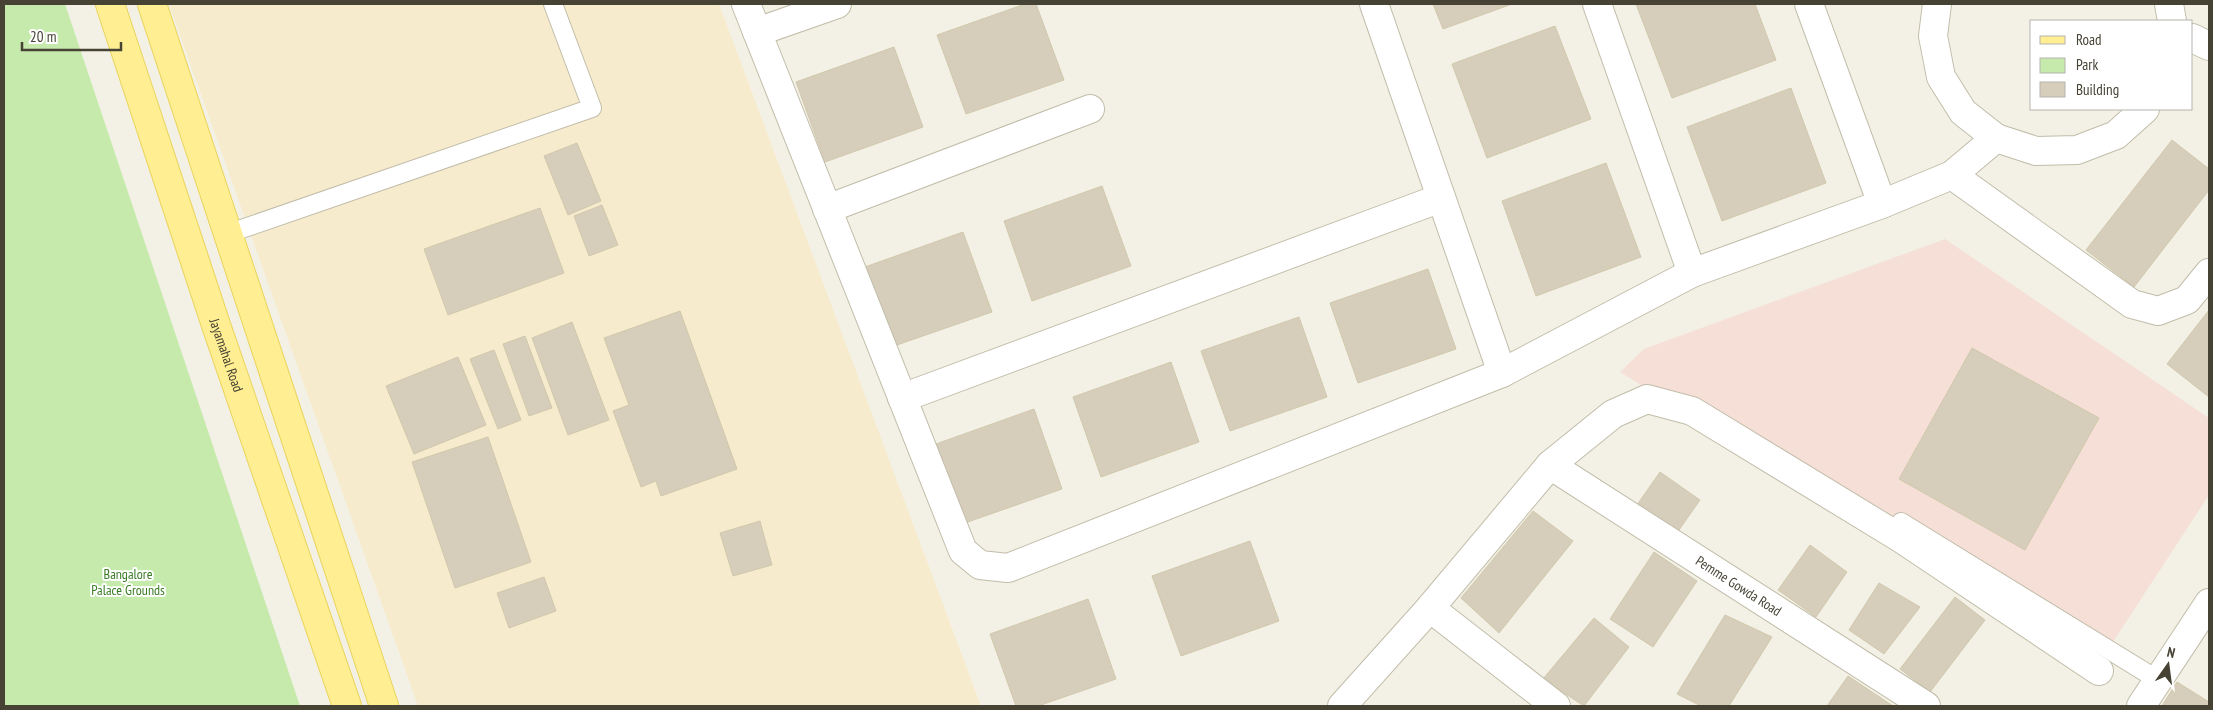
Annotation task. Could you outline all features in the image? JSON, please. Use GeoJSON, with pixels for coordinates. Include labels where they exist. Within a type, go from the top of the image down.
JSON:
{"type":"FeatureCollection","features":[{"type":"Feature","properties":{"kind":"main road","name":"Jayamahal Road"},"geometry":{"type":"LineString","coordinates":[[110,4],[222,343],[347,706]]}},
{"type":"Feature","properties":{"kind":"main road"},"geometry":{"type":"LineString","coordinates":[[152,4],[384,706]]}},
{"type":"Feature","properties":{"kind":"street"},"geometry":{"type":"LineString","coordinates":[[746,4],[963,551],[980,566],[1008,568],[1502,373],[1692,273],[1882,204],[1952,175],[1996,138]]}},
{"type":"Feature","properties":{"kind":"street"},"geometry":{"type":"LineString","coordinates":[[757,32],[837,4]]}},
{"type":"Feature","properties":{"kind":"street"},"geometry":{"type":"LineString","coordinates":[[1374,4],[1502,373]]}},
{"type":"Feature","properties":{"kind":"street"},"geometry":{"type":"LineString","coordinates":[[1597,4],[1692,273]]}},
{"type":"Feature","properties":{"kind":"street"},"geometry":{"type":"LineString","coordinates":[[1809,4],[1882,204]]}},
{"type":"Feature","properties":{"kind":"street"},"geometry":{"type":"LineString","coordinates":[[1937,4],[1933,36],[1941,77],[1963,112],[1996,138],[2036,151],[2077,150],[2116,135],[2144,110]]}},
{"type":"Feature","properties":{"kind":"street"},"geometry":{"type":"LineString","coordinates":[[2169,4],[2172,20]]}},
{"type":"Feature","properties":{"kind":"street"},"geometry":{"type":"LineString","coordinates":[[2193,38],[2209,46]]}},
{"type":"Feature","properties":{"kind":"street"},"geometry":{"type":"LineString","coordinates":[[827,209],[1090,110]]}},
{"type":"Feature","properties":{"kind":"street"},"geometry":{"type":"LineString","coordinates":[[1952,175],[2132,304],[2158,311],[2187,300],[2209,272]]}},
{"type":"Feature","properties":{"kind":"street"},"geometry":{"type":"LineString","coordinates":[[902,398],[1441,198]]}},
{"type":"Feature","properties":{"kind":"street"},"geometry":{"type":"LineString","coordinates":[[1342,706],[1430,608],[1550,465],[1612,414],[1647,398],[1692,412],[1902,539],[2099,671]]}},
{"type":"Feature","properties":{"kind":"street","name":"Pemme Gowda Road"},"geometry":{"type":"LineString","coordinates":[[1550,465],[1917,704]]}},
{"type":"Feature","properties":{"kind":"street"},"geometry":{"type":"LineString","coordinates":[[2141,706],[2209,603]]}},
{"type":"Feature","properties":{"kind":"street"},"geometry":{"type":"LineString","coordinates":[[1430,608],[1556,706]]}},
{"type":"Feature","properties":{"kind":"lane"},"geometry":{"type":"LineString","coordinates":[[227,234],[592,108],[554,4]]}},
{"type":"Feature","properties":{"kind":"lane"},"geometry":{"type":"LineString","coordinates":[[1901,522],[2158,680]]}},
{"type":"Feature","properties":{"kind":"shaded area"},"geometry":{"type":"Polygon","coordinates":[[[169,4],[719,4],[981,706],[418,706],[169,4]]]}},
{"type":"Feature","properties":{"kind":"shaded area"},"geometry":{"type":"Polygon","coordinates":[[[1945,239],[2209,418],[2209,495],[2096,668],[1620,372],[1644,349],[1945,239]]]}},
{"type":"Feature","properties":{"kind":"green space","name":"Bangalore Palace Grounds"},"geometry":{"type":"Polygon","coordinates":[[[4,4],[65,4],[300,706],[4,706],[4,4]]]}},
{"type":"Feature","properties":{"kind":"building"},"geometry":{"type":"Polygon","coordinates":[[[1025,4],[1036,4],[1064,80],[966,114],[937,35],[1025,4]]]}},
{"type":"Feature","properties":{"kind":"building"},"geometry":{"type":"Polygon","coordinates":[[[1433,4],[1512,4],[1443,29],[1433,4]]]}},
{"type":"Feature","properties":{"kind":"building"},"geometry":{"type":"Polygon","coordinates":[[[1636,4],[1755,4],[1776,60],[1672,98],[1636,4]]]}},
{"type":"Feature","properties":{"kind":"building"},"geometry":{"type":"Polygon","coordinates":[[[1555,26],[1591,119],[1487,158],[1452,64],[1555,26]]]}},
{"type":"Feature","properties":{"kind":"building"},"geometry":{"type":"Polygon","coordinates":[[[894,47],[923,127],[825,162],[796,82],[894,47]]]}},
{"type":"Feature","properties":{"kind":"building"},"geometry":{"type":"Polygon","coordinates":[[[1791,88],[1826,183],[1722,221],[1687,127],[1791,88]]]}},
{"type":"Feature","properties":{"kind":"building"},"geometry":{"type":"Polygon","coordinates":[[[2172,140],[2209,169],[2209,190],[2134,287],[2086,250],[2172,140]]]}},
{"type":"Feature","properties":{"kind":"building"},"geometry":{"type":"Polygon","coordinates":[[[577,143],[601,201],[568,215],[544,156],[577,143]]]}},
{"type":"Feature","properties":{"kind":"building"},"geometry":{"type":"Polygon","coordinates":[[[1606,163],[1641,257],[1536,296],[1502,201],[1606,163]]]}},
{"type":"Feature","properties":{"kind":"building"},"geometry":{"type":"Polygon","coordinates":[[[1102,186],[1131,266],[1032,301],[1004,221],[1102,186]]]}},
{"type":"Feature","properties":{"kind":"building"},"geometry":{"type":"Polygon","coordinates":[[[602,205],[618,245],[589,256],[574,216],[602,205]]]}},
{"type":"Feature","properties":{"kind":"building"},"geometry":{"type":"Polygon","coordinates":[[[540,208],[564,273],[448,315],[424,249],[540,208]]]}},
{"type":"Feature","properties":{"kind":"building"},"geometry":{"type":"Polygon","coordinates":[[[963,232],[992,312],[894,346],[865,267],[963,232]]]}},
{"type":"Feature","properties":{"kind":"building"},"geometry":{"type":"Polygon","coordinates":[[[1428,269],[1456,349],[1358,383],[1330,303],[1428,269]]]}},
{"type":"Feature","properties":{"kind":"building"},"geometry":{"type":"Polygon","coordinates":[[[2209,310],[2209,397],[2167,364],[2209,310]]]}},
{"type":"Feature","properties":{"kind":"building"},"geometry":{"type":"Polygon","coordinates":[[[680,311],[737,469],[661,496],[656,481],[641,487],[613,411],[629,405],[604,338],[680,311]]]}},
{"type":"Feature","properties":{"kind":"building"},"geometry":{"type":"Polygon","coordinates":[[[1299,317],[1327,397],[1230,431],[1201,351],[1299,317]]]}},
{"type":"Feature","properties":{"kind":"building"},"geometry":{"type":"Polygon","coordinates":[[[572,322],[609,420],[568,435],[532,338],[572,322]]]}},
{"type":"Feature","properties":{"kind":"building"},"geometry":{"type":"Polygon","coordinates":[[[525,336],[552,408],[529,416],[503,344],[525,336]]]}},
{"type":"Feature","properties":{"kind":"building"},"geometry":{"type":"Polygon","coordinates":[[[1972,348],[2099,418],[2025,550],[1899,479],[1972,348]]]}},
{"type":"Feature","properties":{"kind":"building"},"geometry":{"type":"Polygon","coordinates":[[[494,350],[521,420],[498,429],[470,359],[494,350]]]}},
{"type":"Feature","properties":{"kind":"building"},"geometry":{"type":"Polygon","coordinates":[[[458,357],[486,425],[414,454],[386,386],[458,357]]]}},
{"type":"Feature","properties":{"kind":"building"},"geometry":{"type":"Polygon","coordinates":[[[1171,362],[1199,442],[1101,477],[1073,397],[1171,362]]]}},
{"type":"Feature","properties":{"kind":"building"},"geometry":{"type":"Polygon","coordinates":[[[1034,409],[1062,489],[965,523],[936,444],[1034,409]]]}},
{"type":"Feature","properties":{"kind":"building"},"geometry":{"type":"Polygon","coordinates":[[[488,437],[531,562],[455,588],[412,462],[488,437]]]}},
{"type":"Feature","properties":{"kind":"building"},"geometry":{"type":"Polygon","coordinates":[[[1660,472],[1700,500],[1672,540],[1632,512],[1660,472]]]}},
{"type":"Feature","properties":{"kind":"building"},"geometry":{"type":"Polygon","coordinates":[[[1533,511],[1573,541],[1499,633],[1461,598],[1533,511]]]}},
{"type":"Feature","properties":{"kind":"building"},"geometry":{"type":"Polygon","coordinates":[[[760,521],[772,565],[733,576],[720,533],[760,521]]]}},
{"type":"Feature","properties":{"kind":"building"},"geometry":{"type":"Polygon","coordinates":[[[1250,541],[1279,621],[1181,656],[1152,576],[1250,541]]]}},
{"type":"Feature","properties":{"kind":"building"},"geometry":{"type":"Polygon","coordinates":[[[1810,545],[1847,572],[1816,617],[1778,590],[1810,545]]]}},
{"type":"Feature","properties":{"kind":"building"},"geometry":{"type":"Polygon","coordinates":[[[1654,552],[1697,581],[1653,647],[1610,619],[1654,552]]]}},
{"type":"Feature","properties":{"kind":"building"},"geometry":{"type":"Polygon","coordinates":[[[544,577],[556,611],[509,628],[497,593],[544,577]]]}},
{"type":"Feature","properties":{"kind":"building"},"geometry":{"type":"Polygon","coordinates":[[[1879,583],[1920,607],[1884,654],[1849,630],[1879,583]]]}},
{"type":"Feature","properties":{"kind":"building"},"geometry":{"type":"Polygon","coordinates":[[[1955,597],[1985,620],[1930,692],[1900,669],[1955,597]]]}},
{"type":"Feature","properties":{"kind":"building"},"geometry":{"type":"Polygon","coordinates":[[[1088,599],[1116,679],[1038,706],[1016,706],[990,634],[1088,599]]]}},
{"type":"Feature","properties":{"kind":"building"},"geometry":{"type":"Polygon","coordinates":[[[1725,615],[1772,637],[1729,706],[1701,706],[1677,694],[1725,615]]]}},
{"type":"Feature","properties":{"kind":"building"},"geometry":{"type":"Polygon","coordinates":[[[1594,618],[1629,647],[1584,706],[1543,679],[1594,618]]]}},
{"type":"Feature","properties":{"kind":"building"},"geometry":{"type":"Polygon","coordinates":[[[1848,676],[1893,706],[1827,706],[1848,676]]]}},
{"type":"Feature","properties":{"kind":"building"},"geometry":{"type":"Polygon","coordinates":[[[2177,682],[2209,702],[2209,706],[2162,706],[2177,682]]]}}]}
